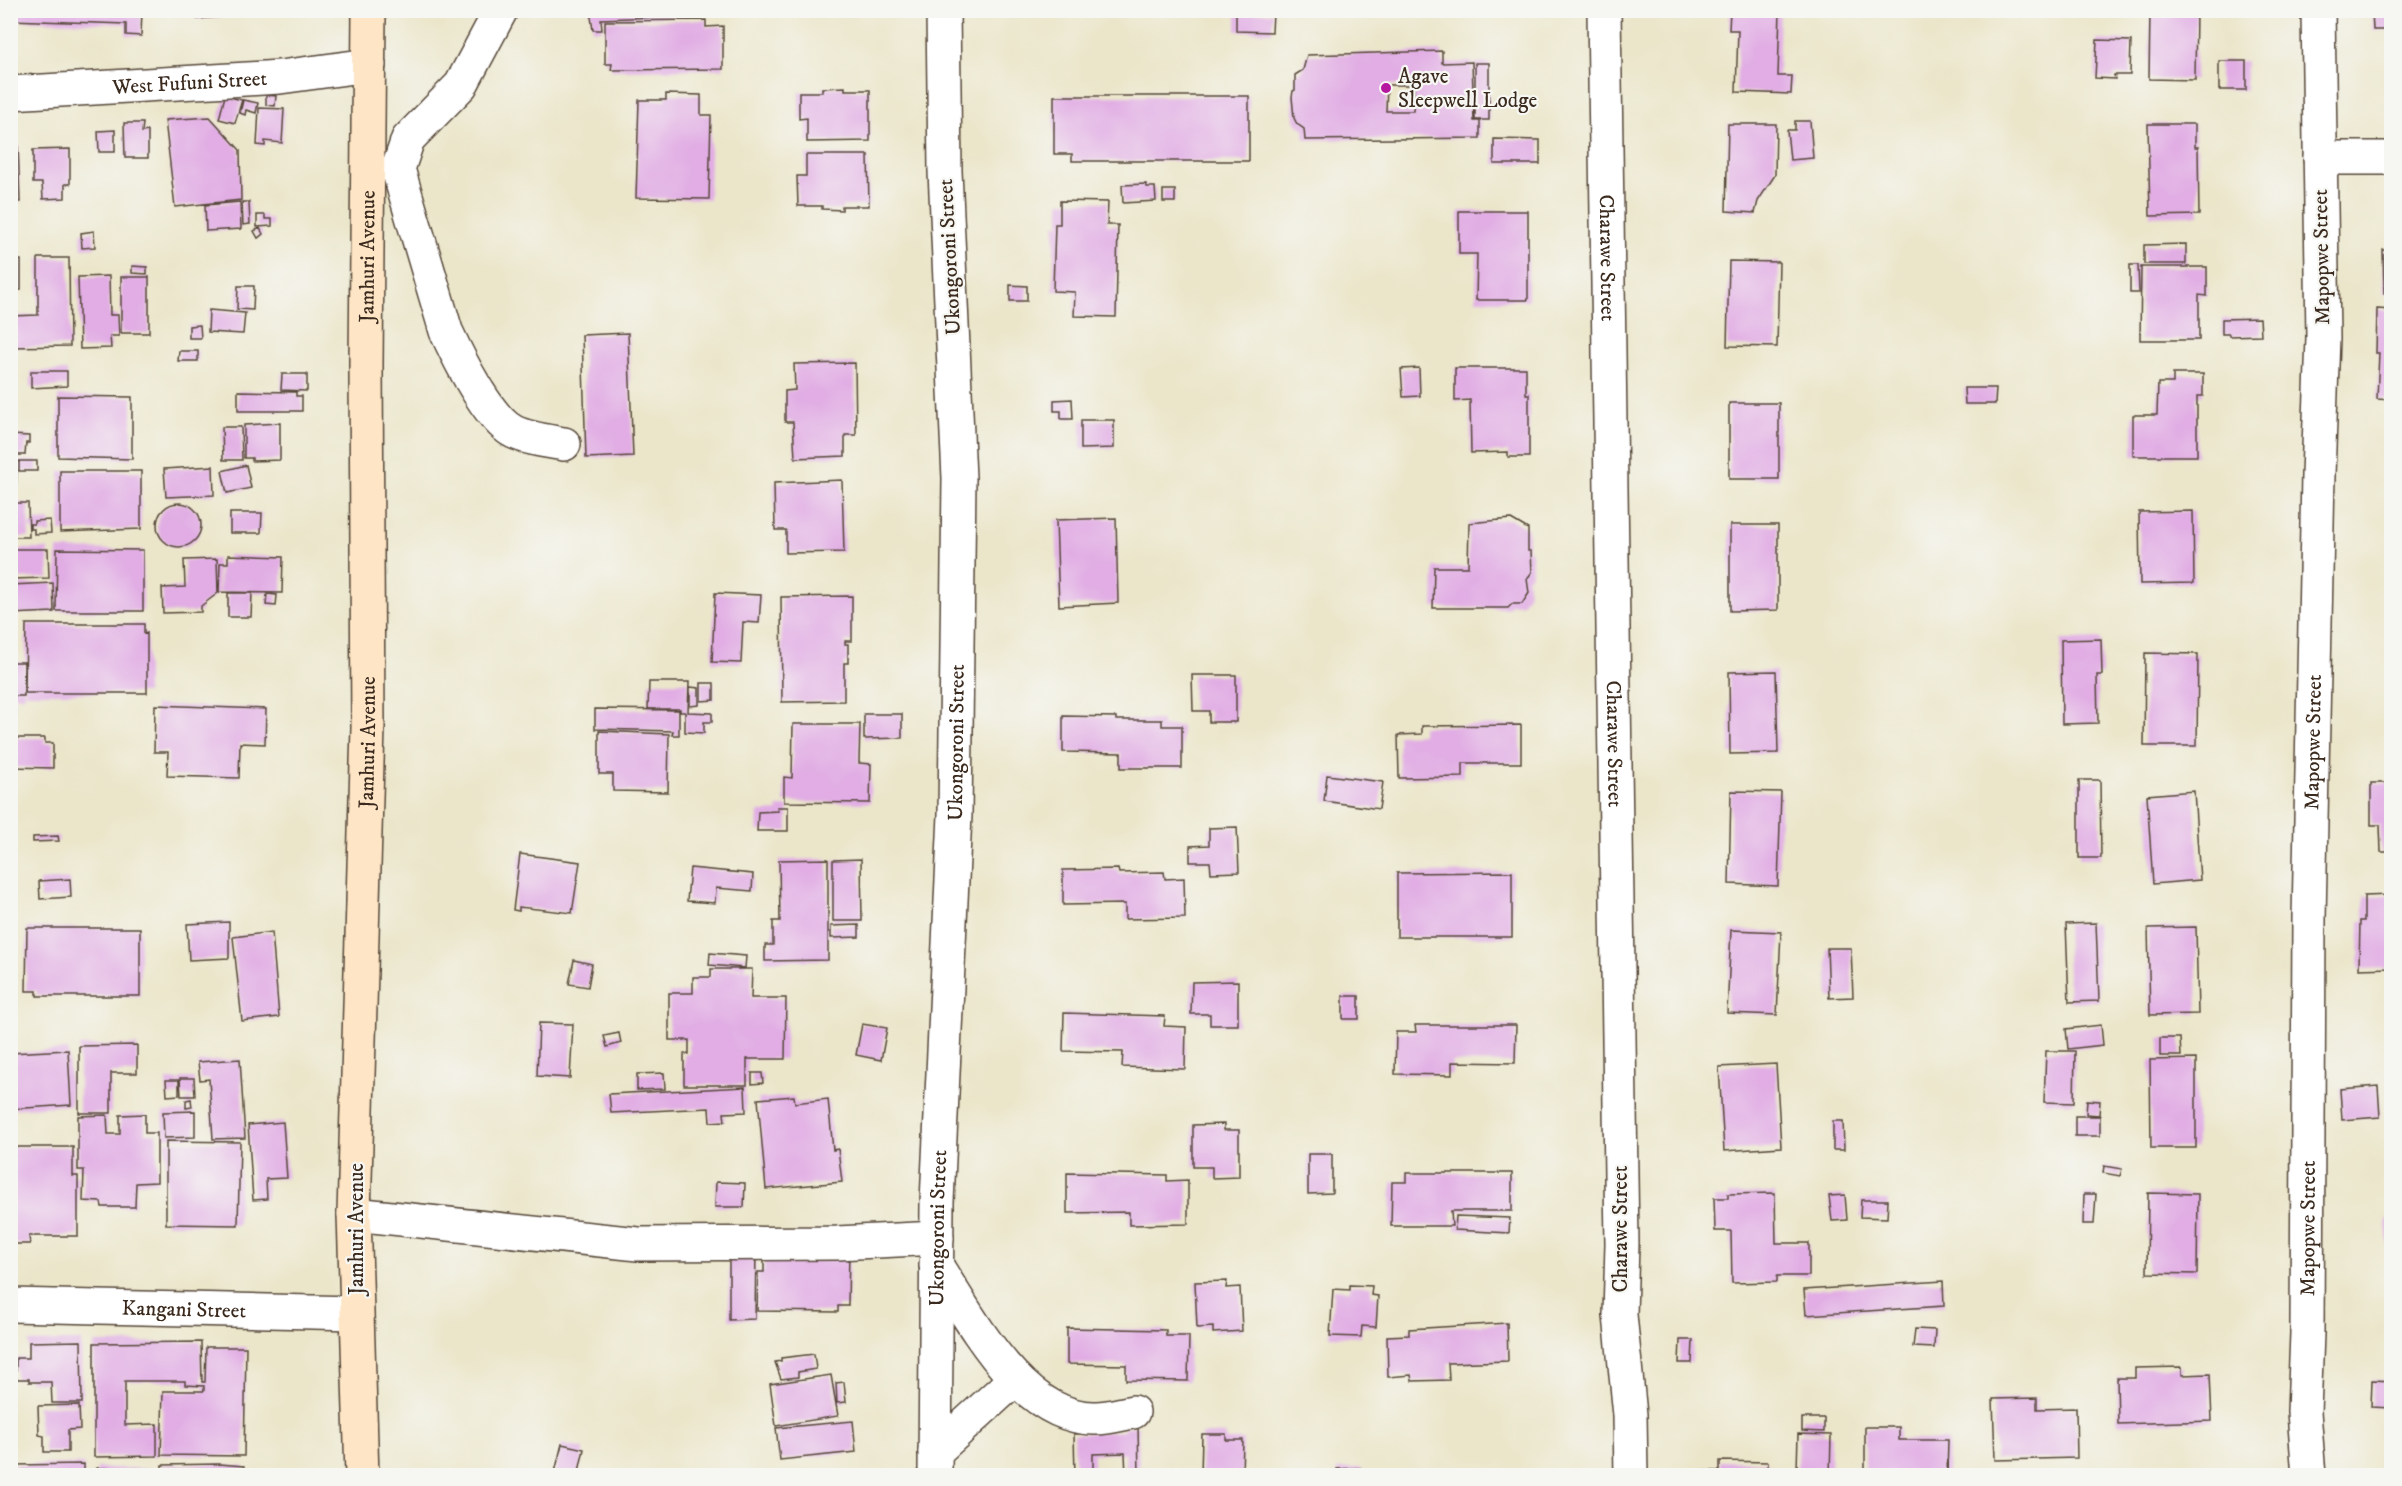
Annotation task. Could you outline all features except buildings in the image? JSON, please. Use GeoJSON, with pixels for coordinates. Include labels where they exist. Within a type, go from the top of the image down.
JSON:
{"type":"FeatureCollection","features":[{"type":"Feature","properties":{"kind":"street","name":"Jamhuri Avenue"},"geometry":{"type":"LineString","coordinates":[[362,1476],[354,1214],[368,728],[366,366],[369,10]]}},
{"type":"Feature","properties":{"kind":"street"},"geometry":{"type":"LineString","coordinates":[[501,10],[461,85],[408,139],[398,169],[446,331],[456,354],[499,420],[512,431],[530,438],[564,444]]}},
{"type":"Feature","properties":{"kind":"street","name":"Ukongoroni Street"},"geometry":{"type":"LineString","coordinates":[[935,1464],[937,1252],[955,815],[959,478],[945,171],[943,10]]}},
{"type":"Feature","properties":{"kind":"street","name":"Charawe Street"},"geometry":{"type":"LineString","coordinates":[[1604,10],[1622,1244],[1620,1315],[1630,1415],[1631,1476]]}},
{"type":"Feature","properties":{"kind":"street","name":"Mapopwe Street"},"geometry":{"type":"LineString","coordinates":[[2309,1476],[2304,1412],[2307,1333],[2309,907],[2323,338],[2318,10]]}},
{"type":"Feature","properties":{"kind":"street","name":"West Fufuni Street"},"geometry":{"type":"LineString","coordinates":[[10,93],[280,77],[369,65]]}},
{"type":"Feature","properties":{"kind":"street"},"geometry":{"type":"LineString","coordinates":[[2320,158],[2391,158]]}},
{"type":"Feature","properties":{"kind":"street"},"geometry":{"type":"LineString","coordinates":[[354,1214],[638,1244],[837,1244],[937,1252],[984,1339],[1015,1379],[1036,1398],[1064,1413],[1095,1418],[1133,1412]]}},
{"type":"Feature","properties":{"kind":"street","name":"Kangani Street"},"geometry":{"type":"LineString","coordinates":[[10,1305],[356,1313]]}},
{"type":"Feature","properties":{"kind":"street"},"geometry":{"type":"LineString","coordinates":[[935,1464],[1015,1379]]}},
{"type":"Feature","properties":{"kind":"place","name":"Agave Sleepwell Lodge"},"geometry":{"type":"Point","coordinates":[1386,88]}}]}
